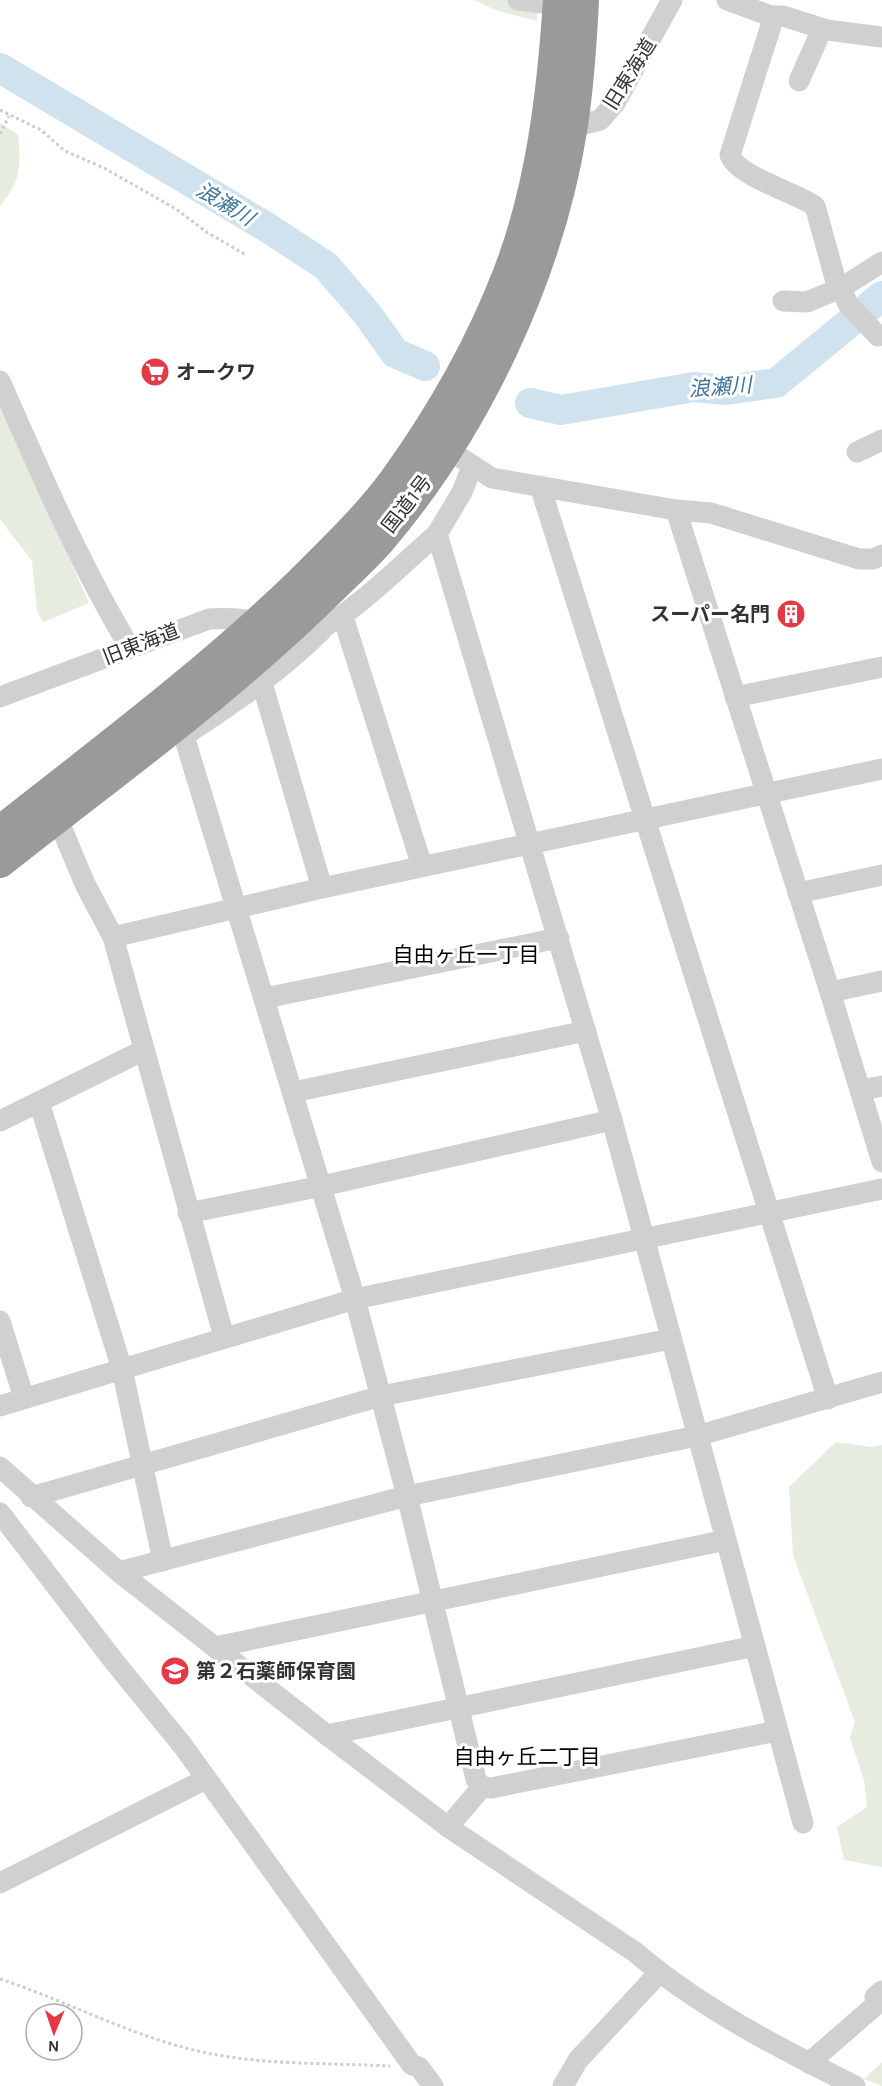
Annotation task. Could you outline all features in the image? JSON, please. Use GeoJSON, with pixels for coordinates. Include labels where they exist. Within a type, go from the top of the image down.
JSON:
{"type":"FeatureCollection","features":[{"type":"Feature","properties":{"kind":"highway","name":"国道1号"},"geometry":{"type":"LineString","coordinates":[[0,832],[272,628],[377,543],[449,449],[503,345],[530,281],[552,211],[572,127],[567,2]]}},
{"type":"Feature","properties":{"kind":"highway","name":"国道1号"},"geometry":{"type":"LineString","coordinates":[[449,449],[469,361],[510,272],[530,204],[543,142],[555,53],[567,2]]}},
{"type":"Feature","properties":{"kind":"highway","name":"国道1号"},"geometry":{"type":"LineString","coordinates":[[0,862],[223,687],[272,628]]}},
{"type":"Feature","properties":{"kind":"street"},"geometry":{"type":"LineString","coordinates":[[518,0],[567,2]]}},
{"type":"Feature","properties":{"kind":"street","name":"旧東海道"},"geometry":{"type":"LineString","coordinates":[[572,127],[600,120],[615,103],[650,44],[672,0]]}},
{"type":"Feature","properties":{"kind":"street"},"geometry":{"type":"LineString","coordinates":[[727,0],[784,11],[822,29],[882,37]]}},
{"type":"Feature","properties":{"kind":"street"},"geometry":{"type":"LineString","coordinates":[[784,11],[730,154],[732,159],[751,174],[815,206],[842,294],[879,334]]}},
{"type":"Feature","properties":{"kind":"street"},"geometry":{"type":"LineString","coordinates":[[799,81],[822,29]]}},
{"type":"Feature","properties":{"kind":"street"},"geometry":{"type":"LineString","coordinates":[[783,301],[807,302],[842,294],[882,262]]}},
{"type":"Feature","properties":{"kind":"street"},"geometry":{"type":"LineString","coordinates":[[0,381],[70,538],[101,600],[130,648]]}},
{"type":"Feature","properties":{"kind":"street"},"geometry":{"type":"LineString","coordinates":[[857,452],[882,440]]}},
{"type":"Feature","properties":{"kind":"street"},"geometry":{"type":"LineString","coordinates":[[449,449],[492,478],[676,510],[711,513],[859,559],[873,559],[882,555]]}},
{"type":"Feature","properties":{"kind":"street"},"geometry":{"type":"LineString","coordinates":[[91,791],[137,767],[262,684],[437,534],[462,492],[449,449]]}},
{"type":"Feature","properties":{"kind":"street"},"geometry":{"type":"LineString","coordinates":[[540,486],[828,1399]]}},
{"type":"Feature","properties":{"kind":"street"},"geometry":{"type":"LineString","coordinates":[[676,510],[882,1162]]}},
{"type":"Feature","properties":{"kind":"street"},"geometry":{"type":"LineString","coordinates":[[437,534],[612,1120],[803,1823]]}},
{"type":"Feature","properties":{"kind":"street","name":"旧東海道"},"geometry":{"type":"LineString","coordinates":[[0,697],[209,619],[234,618],[272,628],[310,634],[333,622]]}},
{"type":"Feature","properties":{"kind":"street"},"geometry":{"type":"LineString","coordinates":[[333,622],[422,866]]}},
{"type":"Feature","properties":{"kind":"street"},"geometry":{"type":"LineString","coordinates":[[735,697],[882,667]]}},
{"type":"Feature","properties":{"kind":"street"},"geometry":{"type":"LineString","coordinates":[[262,684],[322,888]]}},
{"type":"Feature","properties":{"kind":"street"},"geometry":{"type":"LineString","coordinates":[[184,736],[355,1299],[407,1496],[476,1779],[482,1787],[491,1788],[777,1731]]}},
{"type":"Feature","properties":{"kind":"street"},"geometry":{"type":"LineString","coordinates":[[113,937],[422,866],[882,770]]}},
{"type":"Feature","properties":{"kind":"street"},"geometry":{"type":"LineString","coordinates":[[57,817],[85,884],[113,937],[142,1051],[224,1337]]}},
{"type":"Feature","properties":{"kind":"street"},"geometry":{"type":"LineString","coordinates":[[798,893],[882,875]]}},
{"type":"Feature","properties":{"kind":"street"},"geometry":{"type":"LineString","coordinates":[[265,998],[559,938]]}},
{"type":"Feature","properties":{"kind":"street"},"geometry":{"type":"LineString","coordinates":[[830,992],[882,981]]}},
{"type":"Feature","properties":{"kind":"street"},"geometry":{"type":"LineString","coordinates":[[293,1092],[586,1031]]}},
{"type":"Feature","properties":{"kind":"street"},"geometry":{"type":"LineString","coordinates":[[0,1121],[142,1051]]}},
{"type":"Feature","properties":{"kind":"street"},"geometry":{"type":"LineString","coordinates":[[860,1090],[882,1086]]}},
{"type":"Feature","properties":{"kind":"street"},"geometry":{"type":"LineString","coordinates":[[39,1102],[122,1369],[163,1561]]}},
{"type":"Feature","properties":{"kind":"street"},"geometry":{"type":"LineString","coordinates":[[188,1212],[322,1186],[612,1120]]}},
{"type":"Feature","properties":{"kind":"street"},"geometry":{"type":"LineString","coordinates":[[0,1406],[355,1299],[882,1189]]}},
{"type":"Feature","properties":{"kind":"street"},"geometry":{"type":"LineString","coordinates":[[0,1321],[24,1398]]}},
{"type":"Feature","properties":{"kind":"street"},"geometry":{"type":"LineString","coordinates":[[31,1497],[381,1396],[671,1339]]}},
{"type":"Feature","properties":{"kind":"street"},"geometry":{"type":"LineString","coordinates":[[119,1572],[407,1496],[697,1436],[882,1382]]}},
{"type":"Feature","properties":{"kind":"street"},"geometry":{"type":"LineString","coordinates":[[0,1467],[31,1497],[119,1572],[448,1827],[634,1952],[659,1974],[809,2062],[855,2086]]}},
{"type":"Feature","properties":{"kind":"street"},"geometry":{"type":"LineString","coordinates":[[0,1513],[113,1660],[183,1746],[412,2065],[419,2067],[433,2086]]}},
{"type":"Feature","properties":{"kind":"street"},"geometry":{"type":"LineString","coordinates":[[215,1647],[726,1540]]}},
{"type":"Feature","properties":{"kind":"street"},"geometry":{"type":"LineString","coordinates":[[327,1735],[754,1646]]}},
{"type":"Feature","properties":{"kind":"street"},"geometry":{"type":"LineString","coordinates":[[0,1883],[206,1779]]}},
{"type":"Feature","properties":{"kind":"street"},"geometry":{"type":"LineString","coordinates":[[448,1827],[482,1787]]}},
{"type":"Feature","properties":{"kind":"street"},"geometry":{"type":"LineString","coordinates":[[563,2086],[578,2060],[659,1974]]}},
{"type":"Feature","properties":{"kind":"street"},"geometry":{"type":"LineString","coordinates":[[809,2062],[878,2003],[875,1997],[882,1991]]}},
{"type":"Feature","properties":{"kind":"path"},"geometry":{"type":"LineString","coordinates":[[0,110],[9,116],[32,124],[65,151],[104,168],[176,209],[208,233],[246,255]]}},
{"type":"Feature","properties":{"kind":"path"},"geometry":{"type":"LineString","coordinates":[[0,134],[9,116]]}},
{"type":"Feature","properties":{"kind":"path"},"geometry":{"type":"LineString","coordinates":[[0,1979],[36,1990],[105,2021],[208,2054],[387,2066],[412,2065]]}},
{"type":"Feature","properties":{"kind":"shaded area"},"geometry":{"type":"Polygon","coordinates":[[[475,0],[538,0],[537,21],[495,10],[475,0]]]}},
{"type":"Feature","properties":{"kind":"shaded area"},"geometry":{"type":"Polygon","coordinates":[[[0,123],[18,135],[19,165],[16,181],[0,206],[0,123]]]}},
{"type":"Feature","properties":{"kind":"shaded area"},"geometry":{"type":"Polygon","coordinates":[[[0,402],[89,603],[43,622],[37,611],[32,561],[0,519],[0,402]]]}},
{"type":"Feature","properties":{"kind":"shaded area"},"geometry":{"type":"Polygon","coordinates":[[[836,1442],[872,1447],[882,1445],[882,1867],[844,1860],[837,1827],[867,1807],[864,1780],[850,1738],[855,1722],[793,1555],[789,1487],[836,1442]]]}},
{"type":"Feature","properties":{"kind":"shaded area"},"geometry":{"type":"Polygon","coordinates":[[[882,2062],[882,2086],[864,2079],[882,2062]]]}},
{"type":"Feature","properties":{"kind":"waterway","name":"浪瀬川"},"geometry":{"type":"LineString","coordinates":[[0,68],[268,228],[326,266],[368,315],[395,353],[425,366]]}},
{"type":"Feature","properties":{"kind":"waterway","name":"浪瀬川"},"geometry":{"type":"LineString","coordinates":[[530,403],[561,410],[694,387],[726,390],[776,383],[882,296]]}},
{"type":"Feature","properties":{"kind":"place","name":"オークワ"},"geometry":{"type":"Point","coordinates":[155,372]}},
{"type":"Feature","properties":{"kind":"place","name":"スーパー名門"},"geometry":{"type":"Point","coordinates":[791,614]}},
{"type":"Feature","properties":{"kind":"place","name":"第２石薬師保育園"},"geometry":{"type":"Point","coordinates":[175,1671]}},
{"type":"Feature","properties":{"kind":"district","name":"自由ヶ丘一丁目"},"geometry":{"type":"Point","coordinates":[466,955]}},
{"type":"Feature","properties":{"kind":"district","name":"自由ヶ丘二丁目"},"geometry":{"type":"Point","coordinates":[527,1757]}}]}
